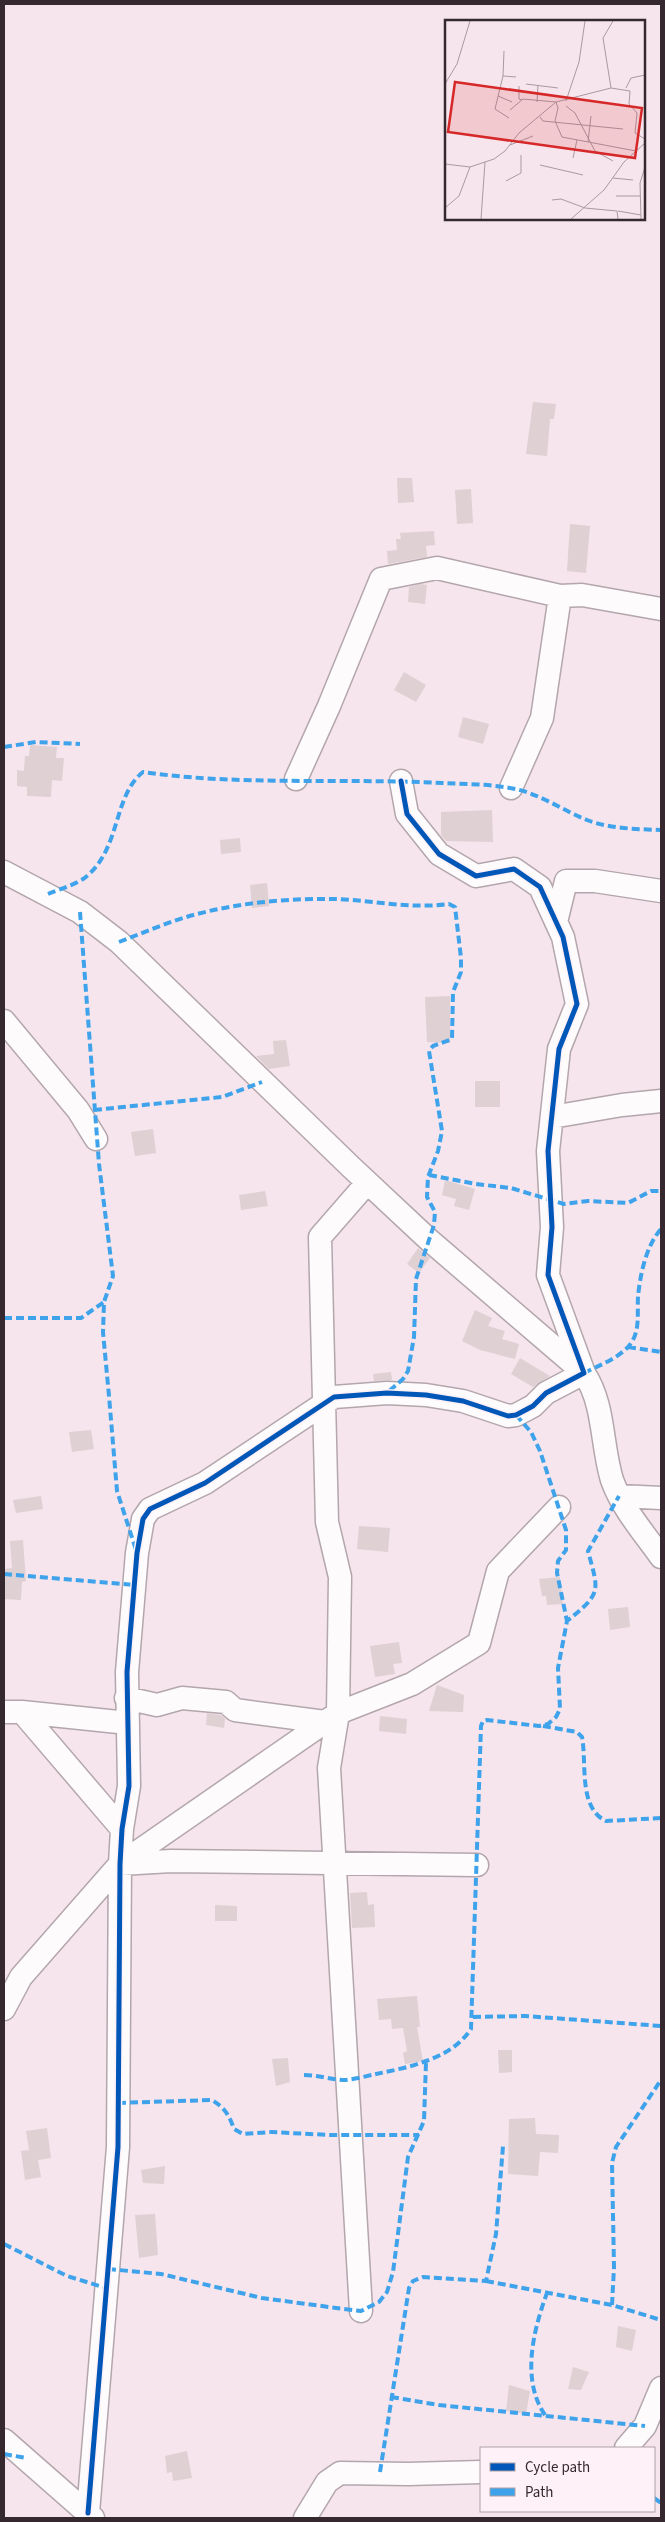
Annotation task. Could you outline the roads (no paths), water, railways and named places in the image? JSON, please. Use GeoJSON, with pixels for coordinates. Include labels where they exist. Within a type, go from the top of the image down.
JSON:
{"type":"FeatureCollection","features":[{"type":"Feature","properties":{"kind":"street"},"geometry":{"type":"LineString","coordinates":[[296,779],[329,706],[381,579],[437,568],[560,596],[582,596],[661,608]]}},
{"type":"Feature","properties":{"kind":"street"},"geometry":{"type":"LineString","coordinates":[[511,788],[542,718],[560,596]]}},
{"type":"Feature","properties":{"kind":"street"},"geometry":{"type":"LineString","coordinates":[[401,781],[407,814],[439,854],[476,876],[514,869],[540,887],[563,937],[577,1004],[559,1049],[548,1151],[552,1227],[548,1275],[584,1373],[596,1396],[609,1467],[619,1496],[661,1557]]}},
{"type":"Feature","properties":{"kind":"street"},"geometry":{"type":"LineString","coordinates":[[4,872],[80,912],[118,942],[428,1239],[584,1373]]}},
{"type":"Feature","properties":{"kind":"street"},"geometry":{"type":"LineString","coordinates":[[556,922],[566,882],[595,880],[661,891]]}},
{"type":"Feature","properties":{"kind":"street"},"geometry":{"type":"LineString","coordinates":[[4,1021],[78,1110],[96,1139]]}},
{"type":"Feature","properties":{"kind":"street"},"geometry":{"type":"LineString","coordinates":[[552,1116],[661,1101]]}},
{"type":"Feature","properties":{"kind":"street"},"geometry":{"type":"LineString","coordinates":[[361,2311],[329,1768],[340,1577],[327,1522],[326,1402],[320,1237],[368,1183]]}},
{"type":"Feature","properties":{"kind":"street"},"geometry":{"type":"LineString","coordinates":[[90,2516],[118,2147],[120,1864],[122,1829],[128,1786],[126,1698],[137,1553],[142,1520],[150,1509],[206,1483],[334,1397],[387,1394],[426,1395],[463,1401],[508,1416],[516,1415],[532,1406],[546,1393],[584,1373]]}},
{"type":"Feature","properties":{"kind":"street"},"geometry":{"type":"LineString","coordinates":[[619,1496],[661,1498]]}},
{"type":"Feature","properties":{"kind":"street"},"geometry":{"type":"LineString","coordinates":[[4,2010],[21,1977],[120,1864],[331,1718],[412,1684],[480,1644],[498,1571],[559,1507]]}},
{"type":"Feature","properties":{"kind":"street"},"geometry":{"type":"LineString","coordinates":[[126,1698],[157,1705],[182,1698],[226,1702],[235,1710],[331,1718]]}},
{"type":"Feature","properties":{"kind":"street"},"geometry":{"type":"LineString","coordinates":[[13,1712],[128,1723]]}},
{"type":"Feature","properties":{"kind":"street"},"geometry":{"type":"LineString","coordinates":[[13,1712],[122,1829]]}},
{"type":"Feature","properties":{"kind":"street"},"geometry":{"type":"LineString","coordinates":[[120,1864],[171,1861],[477,1865]]}},
{"type":"Feature","properties":{"kind":"street"},"geometry":{"type":"LineString","coordinates":[[627,2447],[645,2426],[661,2388]]}},
{"type":"Feature","properties":{"kind":"street"},"geometry":{"type":"LineString","coordinates":[[4,2440],[90,2516]]}},
{"type":"Feature","properties":{"kind":"street"},"geometry":{"type":"LineString","coordinates":[[305,2518],[327,2482],[340,2473],[480,2472]]}}]}
